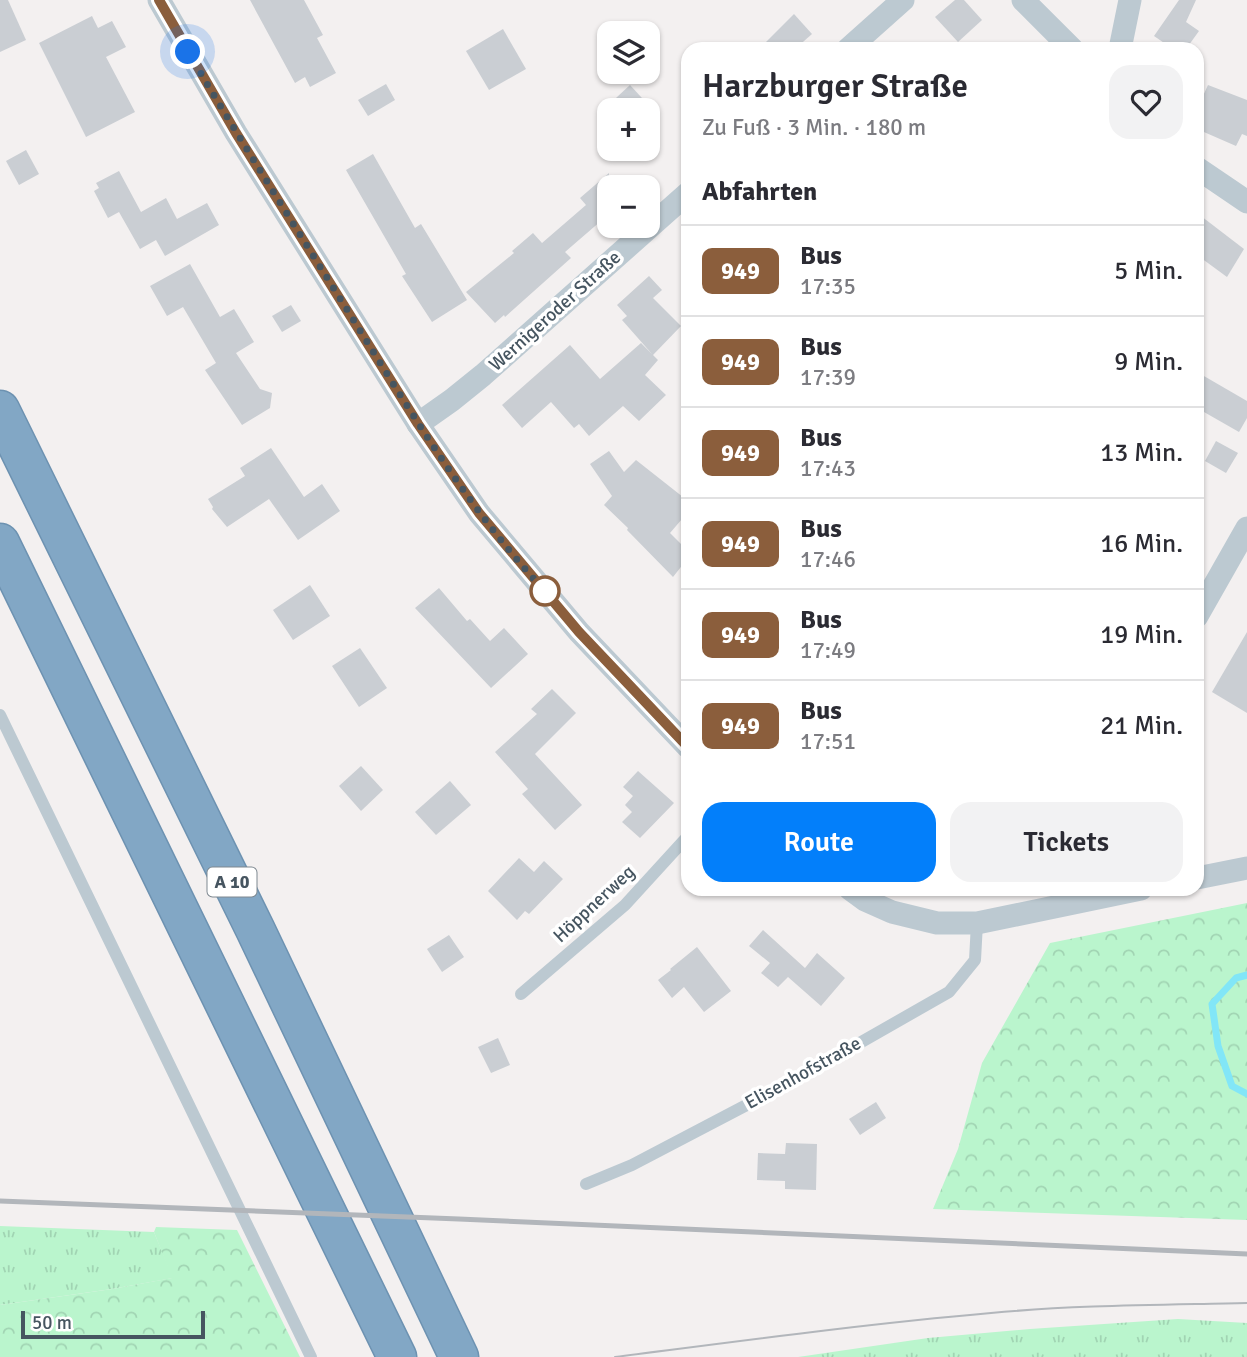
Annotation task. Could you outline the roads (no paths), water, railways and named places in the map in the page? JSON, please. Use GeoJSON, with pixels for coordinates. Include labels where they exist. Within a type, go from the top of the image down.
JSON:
{"type":"FeatureCollection","features":[{"type":"Feature","properties":{"kind":"highway","name":"A 10"},"geometry":{"type":"LineString","coordinates":[[0,410],[255,929],[459,1357]]}},
{"type":"Feature","properties":{"kind":"highway"},"geometry":{"type":"LineString","coordinates":[[0,543],[397,1357]]}},
{"type":"Feature","properties":{"kind":"street"},"geometry":{"type":"LineString","coordinates":[[159,0],[236,133],[418,424],[479,513],[585,638],[681,733]]}},
{"type":"Feature","properties":{"kind":"street"},"geometry":{"type":"LineString","coordinates":[[856,42],[903,0]]}},
{"type":"Feature","properties":{"kind":"street"},"geometry":{"type":"LineString","coordinates":[[1023,0],[1065,42]]}},
{"type":"Feature","properties":{"kind":"street"},"geometry":{"type":"LineString","coordinates":[[1121,42],[1130,0]]}},
{"type":"Feature","properties":{"kind":"street"},"geometry":{"type":"LineString","coordinates":[[1204,173],[1247,202]]}},
{"type":"Feature","properties":{"kind":"street","name":"Wernigeroder Straße"},"geometry":{"type":"LineString","coordinates":[[418,424],[483,375],[681,198]]}},
{"type":"Feature","properties":{"kind":"street"},"geometry":{"type":"LineString","coordinates":[[1204,604],[1247,528]]}},
{"type":"Feature","properties":{"kind":"street"},"geometry":{"type":"LineString","coordinates":[[1204,877],[1247,869]]}},
{"type":"Feature","properties":{"kind":"street"},"geometry":{"type":"LineString","coordinates":[[860,896],[906,917],[937,923],[977,923],[1057,897]]}},
{"type":"Feature","properties":{"kind":"lane"},"geometry":{"type":"LineString","coordinates":[[0,715],[311,1357]]}},
{"type":"Feature","properties":{"kind":"lane","name":"Höppnerweg"},"geometry":{"type":"LineString","coordinates":[[521,994],[625,905],[681,844]]}},
{"type":"Feature","properties":{"kind":"lane","name":"Elisenhofstraße"},"geometry":{"type":"LineString","coordinates":[[586,1184],[632,1165],[800,1077],[949,992],[975,960],[977,923]]}},
{"type":"Feature","properties":{"kind":"waterway"},"geometry":{"type":"LineString","coordinates":[[1247,975],[1236,978],[1212,1004],[1218,1046],[1232,1086],[1247,1094]]}},
{"type":"Feature","properties":{"kind":"tram line"},"geometry":{"type":"LineString","coordinates":[[615,1357],[1023,1310],[1247,1303]]}},
{"type":"Feature","properties":{"kind":"railway"},"geometry":{"type":"LineString","coordinates":[[0,1201],[1247,1254]]}}]}
